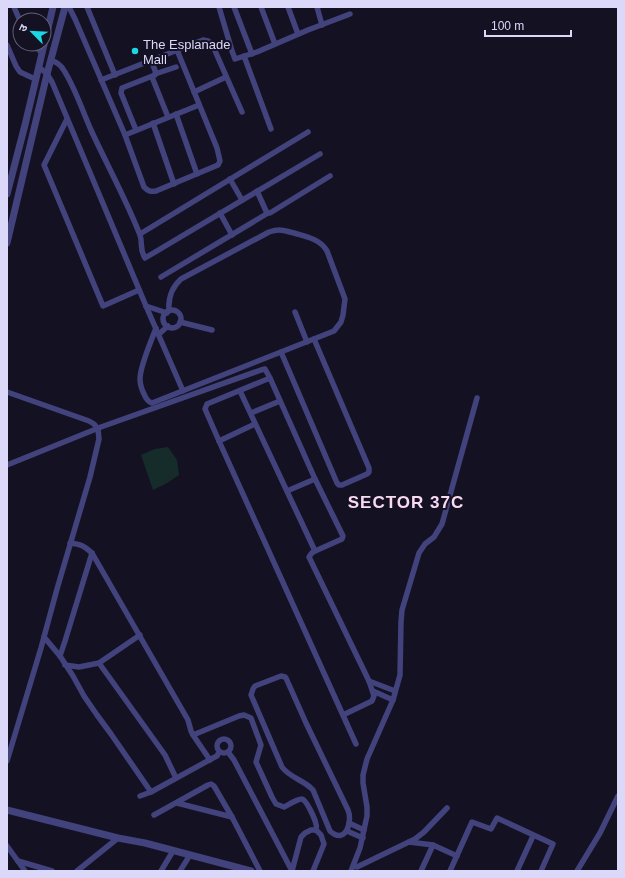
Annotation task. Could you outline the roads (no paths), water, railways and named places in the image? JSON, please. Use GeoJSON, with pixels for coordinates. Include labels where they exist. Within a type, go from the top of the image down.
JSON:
{"type":"FeatureCollection","features":[{"type":"Feature","properties":{"kind":"street"},"geometry":{"type":"LineString","coordinates":[[7,194],[53,7]]}},
{"type":"Feature","properties":{"kind":"street"},"geometry":{"type":"LineString","coordinates":[[7,243],[47,74],[65,7]]}},
{"type":"Feature","properties":{"kind":"street"},"geometry":{"type":"LineString","coordinates":[[69,7],[125,134],[144,187],[146,190],[151,192],[218,165],[220,161],[217,148],[177,50]]}},
{"type":"Feature","properties":{"kind":"street"},"geometry":{"type":"LineString","coordinates":[[87,7],[115,75]]}},
{"type":"Feature","properties":{"kind":"street"},"geometry":{"type":"LineString","coordinates":[[218,7],[235,59],[252,54],[350,14]]}},
{"type":"Feature","properties":{"kind":"street"},"geometry":{"type":"LineString","coordinates":[[234,7],[252,54]]}},
{"type":"Feature","properties":{"kind":"street"},"geometry":{"type":"LineString","coordinates":[[262,7],[275,44]]}},
{"type":"Feature","properties":{"kind":"street"},"geometry":{"type":"LineString","coordinates":[[288,7],[298,34]]}},
{"type":"Feature","properties":{"kind":"street"},"geometry":{"type":"LineString","coordinates":[[317,7],[322,25]]}},
{"type":"Feature","properties":{"kind":"street"},"geometry":{"type":"LineString","coordinates":[[101,80],[203,40],[208,41],[212,44],[242,112]]}},
{"type":"Feature","properties":{"kind":"street"},"geometry":{"type":"LineString","coordinates":[[7,45],[20,72],[35,79]]}},
{"type":"Feature","properties":{"kind":"street"},"geometry":{"type":"LineString","coordinates":[[244,56],[271,129]]}},
{"type":"Feature","properties":{"kind":"street"},"geometry":{"type":"LineString","coordinates":[[51,60],[57,62],[68,77],[140,234],[144,258],[320,154]]}},
{"type":"Feature","properties":{"kind":"street"},"geometry":{"type":"LineString","coordinates":[[151,60],[156,73],[153,76],[168,118]]}},
{"type":"Feature","properties":{"kind":"street"},"geometry":{"type":"LineString","coordinates":[[38,67],[47,74],[52,82],[139,290],[184,391]]}},
{"type":"Feature","properties":{"kind":"street"},"geometry":{"type":"LineString","coordinates":[[136,130],[121,92],[122,88],[176,67]]}},
{"type":"Feature","properties":{"kind":"street"},"geometry":{"type":"LineString","coordinates":[[194,92],[226,77]]}},
{"type":"Feature","properties":{"kind":"street"},"geometry":{"type":"LineString","coordinates":[[125,134],[199,105]]}},
{"type":"Feature","properties":{"kind":"street"},"geometry":{"type":"LineString","coordinates":[[176,114],[197,174]]}},
{"type":"Feature","properties":{"kind":"street"},"geometry":{"type":"LineString","coordinates":[[67,119],[44,165],[103,306],[139,290]]}},
{"type":"Feature","properties":{"kind":"street"},"geometry":{"type":"LineString","coordinates":[[153,123],[174,184]]}},
{"type":"Feature","properties":{"kind":"street"},"geometry":{"type":"LineString","coordinates":[[140,234],[308,132]]}},
{"type":"Feature","properties":{"kind":"street"},"geometry":{"type":"LineString","coordinates":[[161,277],[330,176]]}},
{"type":"Feature","properties":{"kind":"street"},"geometry":{"type":"LineString","coordinates":[[230,179],[242,200]]}},
{"type":"Feature","properties":{"kind":"street"},"geometry":{"type":"LineString","coordinates":[[257,191],[268,213]]}},
{"type":"Feature","properties":{"kind":"street"},"geometry":{"type":"LineString","coordinates":[[220,213],[232,234]]}},
{"type":"Feature","properties":{"kind":"street"},"geometry":{"type":"LineString","coordinates":[[146,306],[168,312],[174,311],[179,314],[181,319],[179,324],[175,327],[168,326],[157,331],[143,365],[140,374],[142,391],[148,401],[152,403],[334,331],[341,322],[345,299],[328,251],[320,242],[281,230],[275,230],[181,279],[171,292],[168,312],[164,317],[164,322],[168,326]]}},
{"type":"Feature","properties":{"kind":"street"},"geometry":{"type":"LineString","coordinates":[[295,312],[307,342]]}},
{"type":"Feature","properties":{"kind":"street"},"geometry":{"type":"LineString","coordinates":[[180,322],[212,330]]}},
{"type":"Feature","properties":{"kind":"street"},"geometry":{"type":"LineString","coordinates":[[281,352],[337,483],[342,485],[367,474],[369,472],[369,468],[314,339]]}},
{"type":"Feature","properties":{"kind":"street"},"geometry":{"type":"LineString","coordinates":[[7,465],[98,429],[265,369],[343,538],[315,551],[309,557],[373,691],[374,696],[372,701],[343,715]]}},
{"type":"Feature","properties":{"kind":"street"},"geometry":{"type":"LineString","coordinates":[[270,378],[207,404],[205,409],[356,744]]}},
{"type":"Feature","properties":{"kind":"street"},"geometry":{"type":"LineString","coordinates":[[240,390],[315,551]]}},
{"type":"Feature","properties":{"kind":"street"},"geometry":{"type":"LineString","coordinates":[[7,392],[89,421],[98,429],[99,439],[90,477],[7,761]]}},
{"type":"Feature","properties":{"kind":"street"},"geometry":{"type":"LineString","coordinates":[[353,868],[367,816],[363,775],[367,759],[393,700],[400,675],[400,622],[402,610],[419,553],[425,544],[434,537],[442,524],[477,398]]}},
{"type":"Feature","properties":{"kind":"street"},"geometry":{"type":"LineString","coordinates":[[251,413],[280,401]]}},
{"type":"Feature","properties":{"kind":"street"},"geometry":{"type":"LineString","coordinates":[[219,441],[256,424]]}},
{"type":"Feature","properties":{"kind":"street"},"geometry":{"type":"LineString","coordinates":[[287,491],[315,479]]}},
{"type":"Feature","properties":{"kind":"street"},"geometry":{"type":"LineString","coordinates":[[70,543],[80,544],[92,552],[188,720],[193,735],[210,760]]}},
{"type":"Feature","properties":{"kind":"street"},"geometry":{"type":"LineString","coordinates":[[60,656],[92,552]]}},
{"type":"Feature","properties":{"kind":"street"},"geometry":{"type":"LineString","coordinates":[[65,665],[79,667],[99,664],[140,635]]}},
{"type":"Feature","properties":{"kind":"street"},"geometry":{"type":"LineString","coordinates":[[44,636],[60,656],[84,696],[112,734],[151,792]]}},
{"type":"Feature","properties":{"kind":"street"},"geometry":{"type":"LineString","coordinates":[[99,664],[165,755],[176,778]]}},
{"type":"Feature","properties":{"kind":"street"},"geometry":{"type":"LineString","coordinates":[[281,676],[286,678],[348,810],[350,815],[349,823],[347,831],[343,835],[335,836],[330,831],[313,790],[306,784],[289,775],[282,767],[251,694],[255,686],[281,676]]}},
{"type":"Feature","properties":{"kind":"street"},"geometry":{"type":"LineString","coordinates":[[369,681],[395,691]]}},
{"type":"Feature","properties":{"kind":"street"},"geometry":{"type":"LineString","coordinates":[[373,691],[393,700]]}},
{"type":"Feature","properties":{"kind":"street"},"geometry":{"type":"LineString","coordinates":[[193,735],[239,716],[244,715],[251,718],[261,745],[256,762],[276,804],[284,807],[302,799],[304,800],[307,803],[317,826],[316,830],[324,844],[313,871]]}},
{"type":"Feature","properties":{"kind":"street"},"geometry":{"type":"LineString","coordinates":[[219,752],[217,744],[220,740],[224,739],[228,740],[230,744],[228,752]]}},
{"type":"Feature","properties":{"kind":"street"},"geometry":{"type":"LineString","coordinates":[[140,796],[151,792],[210,760],[217,756],[219,752]]}},
{"type":"Feature","properties":{"kind":"street"},"geometry":{"type":"LineString","coordinates":[[219,752],[228,752]]}},
{"type":"Feature","properties":{"kind":"street"},"geometry":{"type":"LineString","coordinates":[[228,752],[234,760],[292,871]]}},
{"type":"Feature","properties":{"kind":"street"},"geometry":{"type":"LineString","coordinates":[[154,815],[211,784],[216,789],[232,817],[260,871]]}},
{"type":"Feature","properties":{"kind":"street"},"geometry":{"type":"LineString","coordinates":[[577,871],[600,833],[618,796]]}},
{"type":"Feature","properties":{"kind":"street"},"geometry":{"type":"LineString","coordinates":[[177,803],[232,817]]}},
{"type":"Feature","properties":{"kind":"street"},"geometry":{"type":"LineString","coordinates":[[353,868],[410,842],[421,835],[446,808]]}},
{"type":"Feature","properties":{"kind":"street"},"geometry":{"type":"LineString","coordinates":[[7,810],[190,855],[224,868],[251,871]]}},
{"type":"Feature","properties":{"kind":"street"},"geometry":{"type":"LineString","coordinates":[[450,871],[472,822],[491,829],[497,818],[553,844],[541,871]]}},
{"type":"Feature","properties":{"kind":"street"},"geometry":{"type":"LineString","coordinates":[[349,823],[364,830]]}},
{"type":"Feature","properties":{"kind":"street"},"geometry":{"type":"LineString","coordinates":[[292,871],[301,837],[311,830],[316,830]]}},
{"type":"Feature","properties":{"kind":"street"},"geometry":{"type":"LineString","coordinates":[[347,831],[362,838]]}},
{"type":"Feature","properties":{"kind":"street"},"geometry":{"type":"LineString","coordinates":[[517,871],[533,836]]}},
{"type":"Feature","properties":{"kind":"street"},"geometry":{"type":"LineString","coordinates":[[77,871],[118,838]]}},
{"type":"Feature","properties":{"kind":"street"},"geometry":{"type":"LineString","coordinates":[[410,842],[433,845],[457,856]]}},
{"type":"Feature","properties":{"kind":"street"},"geometry":{"type":"LineString","coordinates":[[421,871],[433,845]]}},
{"type":"Feature","properties":{"kind":"street"},"geometry":{"type":"LineString","coordinates":[[7,846],[25,871]]}},
{"type":"Feature","properties":{"kind":"street"},"geometry":{"type":"LineString","coordinates":[[161,871],[173,851]]}},
{"type":"Feature","properties":{"kind":"street"},"geometry":{"type":"LineString","coordinates":[[180,871],[190,855]]}},
{"type":"Feature","properties":{"kind":"street"},"geometry":{"type":"LineString","coordinates":[[18,861],[52,871]]}},
{"type":"Feature","properties":{"kind":"street"},"geometry":{"type":"LineString","coordinates":[[353,868],[364,871]]}},
{"type":"Feature","properties":{"kind":"place","name":"The Esplanade Mall"},"geometry":{"type":"Point","coordinates":[135,51]}},
{"type":"Feature","properties":{"kind":"district","name":"SECTOR 37C"},"geometry":{"type":"Point","coordinates":[406,502]}}]}
